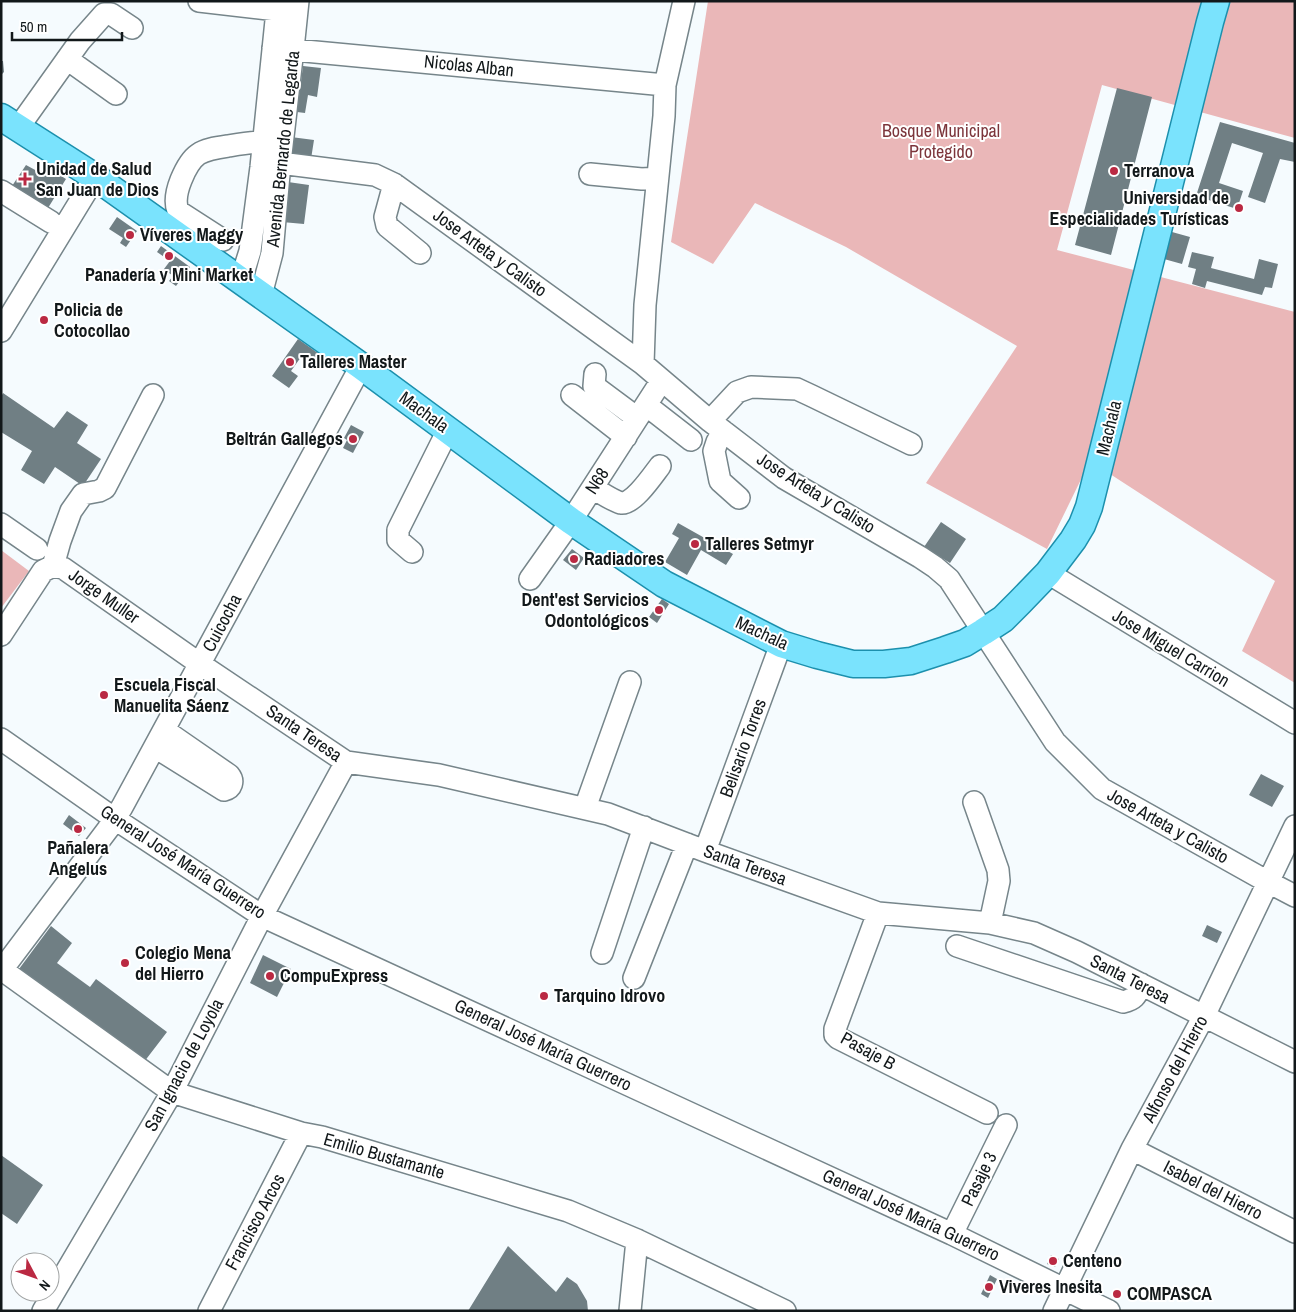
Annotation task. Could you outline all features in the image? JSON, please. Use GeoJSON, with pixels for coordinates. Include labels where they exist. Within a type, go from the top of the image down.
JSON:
{"type":"FeatureCollection","features":[{"type":"Feature","properties":{"kind":"main road","name":"Machala"},"geometry":{"type":"LineString","coordinates":[[10,123],[95,177],[361,366],[571,521],[664,584],[781,644],[853,664],[884,664],[911,661],[965,643],[1003,619],[1048,572],[1082,525],[1089,507],[1216,1]]}},
{"type":"Feature","properties":{"kind":"street"},"geometry":{"type":"LineString","coordinates":[[199,1],[278,5]]}},
{"type":"Feature","properties":{"kind":"street","name":"Avenida Bernardo de Legarda"},"geometry":{"type":"LineString","coordinates":[[251,287],[250,251],[263,142],[283,49],[298,1]]}},
{"type":"Feature","properties":{"kind":"street"},"geometry":{"type":"LineString","coordinates":[[642,364],[645,305],[664,116],[665,85],[684,1]]}},
{"type":"Feature","properties":{"kind":"street","name":"Avenida Bernardo de Legarda"},"geometry":{"type":"LineString","coordinates":[[251,287],[272,253],[280,163],[283,49],[278,5]]}},
{"type":"Feature","properties":{"kind":"street"},"geometry":{"type":"LineString","coordinates":[[10,123],[104,14],[111,14],[132,28]]}},
{"type":"Feature","properties":{"kind":"street","name":"Nicolas Alban"},"geometry":{"type":"LineString","coordinates":[[283,49],[665,85]]}},
{"type":"Feature","properties":{"kind":"street"},"geometry":{"type":"LineString","coordinates":[[67,59],[116,94]]}},
{"type":"Feature","properties":{"kind":"street"},"geometry":{"type":"LineString","coordinates":[[222,240],[178,211],[176,197],[180,182],[188,164],[203,150],[250,142],[263,142]]}},
{"type":"Feature","properties":{"kind":"street","name":"Jose Arteta y Calisto"},"geometry":{"type":"LineString","coordinates":[[280,163],[375,176],[394,184],[642,364],[784,478],[935,567],[948,579],[1055,742],[1102,789],[1295,896]]}},
{"type":"Feature","properties":{"kind":"street"},"geometry":{"type":"LineString","coordinates":[[590,174],[657,178]]}},
{"type":"Feature","properties":{"kind":"street"},"geometry":{"type":"LineString","coordinates":[[4,319],[95,177]]}},
{"type":"Feature","properties":{"kind":"street"},"geometry":{"type":"LineString","coordinates":[[394,184],[385,221],[388,226],[420,253]]}},
{"type":"Feature","properties":{"kind":"street"},"geometry":{"type":"LineString","coordinates":[[1,191],[51,222]]}},
{"type":"Feature","properties":{"kind":"street","name":"Cuicocha"},"geometry":{"type":"LineString","coordinates":[[2,970],[115,819],[361,366]]}},
{"type":"Feature","properties":{"kind":"street"},"geometry":{"type":"LineString","coordinates":[[595,374],[594,386],[691,440]]}},
{"type":"Feature","properties":{"kind":"street","name":"N68"},"geometry":{"type":"LineString","coordinates":[[530,579],[593,488],[662,380]]}},
{"type":"Feature","properties":{"kind":"street"},"geometry":{"type":"LineString","coordinates":[[739,498],[720,481],[714,451],[717,442],[720,409],[737,392],[751,387],[797,389],[910,444]]}},
{"type":"Feature","properties":{"kind":"street"},"geometry":{"type":"LineString","coordinates":[[53,566],[71,511],[83,494],[105,488],[153,395]]}},
{"type":"Feature","properties":{"kind":"street"},"geometry":{"type":"LineString","coordinates":[[572,395],[626,437]]}},
{"type":"Feature","properties":{"kind":"street"},"geometry":{"type":"LineString","coordinates":[[412,552],[398,540],[398,530],[448,430]]}},
{"type":"Feature","properties":{"kind":"street"},"geometry":{"type":"LineString","coordinates":[[593,488],[621,503],[626,503],[634,499],[660,466]]}},
{"type":"Feature","properties":{"kind":"street"},"geometry":{"type":"LineString","coordinates":[[1,524],[37,549]]}},
{"type":"Feature","properties":{"kind":"street","name":"Jorge Muller"},"geometry":{"type":"LineString","coordinates":[[1,635],[43,571],[53,566],[63,568],[200,664]]}},
{"type":"Feature","properties":{"kind":"street","name":"Jose Miguel Carrion"},"geometry":{"type":"LineString","coordinates":[[1048,572],[1295,723]]}},
{"type":"Feature","properties":{"kind":"street","name":"Belisario Torres"},"geometry":{"type":"LineString","coordinates":[[634,978],[696,847],[781,644]]}},
{"type":"Feature","properties":{"kind":"street","name":"Santa Teresa"},"geometry":{"type":"LineString","coordinates":[[200,664],[346,762],[439,775],[608,814],[878,913],[990,922],[1034,933],[1077,952],[1295,1062]]}},
{"type":"Feature","properties":{"kind":"street"},"geometry":{"type":"LineString","coordinates":[[585,808],[630,682]]}},
{"type":"Feature","properties":{"kind":"street","name":"General José María Guerrero"},"geometry":{"type":"LineString","coordinates":[[1,739],[115,819],[262,916],[952,1234],[1108,1311]]}},
{"type":"Feature","properties":{"kind":"street","name":"San Ignacio de Loyola"},"geometry":{"type":"LineString","coordinates":[[43,1311],[172,1092],[262,916],[346,762]]}},
{"type":"Feature","properties":{"kind":"street"},"geometry":{"type":"LineString","coordinates":[[974,802],[999,875],[990,922]]}},
{"type":"Feature","properties":{"kind":"street","name":"Alfonso del Hierro"},"geometry":{"type":"LineString","coordinates":[[1054,1311],[1132,1149],[1204,1016],[1295,826]]}},
{"type":"Feature","properties":{"kind":"street"},"geometry":{"type":"LineString","coordinates":[[602,953],[644,827]]}},
{"type":"Feature","properties":{"kind":"street","name":"Pasaje B"},"geometry":{"type":"LineString","coordinates":[[878,913],[835,1029],[835,1035],[987,1112]]}},
{"type":"Feature","properties":{"kind":"street"},"geometry":{"type":"LineString","coordinates":[[957,946],[1123,1002],[1135,997],[1141,984]]}},
{"type":"Feature","properties":{"kind":"street","name":"Emilio Bustamante"},"geometry":{"type":"LineString","coordinates":[[2,970],[172,1092],[301,1133],[331,1140],[568,1211],[637,1240],[785,1311]]}},
{"type":"Feature","properties":{"kind":"street","name":"Pasaje 3"},"geometry":{"type":"LineString","coordinates":[[952,1234],[1006,1125]]}},
{"type":"Feature","properties":{"kind":"street","name":"Francisco Arcos"},"geometry":{"type":"LineString","coordinates":[[208,1311],[301,1133]]}},
{"type":"Feature","properties":{"kind":"street","name":"Isabel del Hierro"},"geometry":{"type":"LineString","coordinates":[[1132,1149],[1295,1232]]}},
{"type":"Feature","properties":{"kind":"street"},"geometry":{"type":"LineString","coordinates":[[630,1311],[637,1240]]}},
{"type":"Feature","properties":{"kind":"green space","name":"Bosque Municipal Protegido"},"geometry":{"type":"Polygon","coordinates":[[[708,1],[1295,1],[1295,138],[1102,85],[1057,250],[1295,312],[1295,683],[1242,651],[1275,581],[1090,461],[1047,549],[926,483],[1017,346],[846,247],[755,203],[713,264],[671,242],[708,1]]]}},
{"type":"Feature","properties":{"kind":"green space"},"geometry":{"type":"Polygon","coordinates":[[[1,550],[29,571],[1,608],[1,550]]]}},
{"type":"Feature","properties":{"kind":"building"},"geometry":{"type":"Polygon","coordinates":[[[1,61],[3,61],[4,72],[1,75],[1,61]]]}},
{"type":"Feature","properties":{"kind":"building"},"geometry":{"type":"Polygon","coordinates":[[[303,66],[321,68],[317,97],[308,95],[305,113],[297,112],[303,66]]]}},
{"type":"Feature","properties":{"kind":"building","name":"Terranova"},"geometry":{"type":"Polygon","coordinates":[[[1117,88],[1152,97],[1111,255],[1075,245],[1117,88]]]}},
{"type":"Feature","properties":{"kind":"building"},"geometry":{"type":"Polygon","coordinates":[[[1220,122],[1295,143],[1295,162],[1280,159],[1265,203],[1248,197],[1263,153],[1232,143],[1219,183],[1243,191],[1237,209],[1196,196],[1220,122]]]}},
{"type":"Feature","properties":{"kind":"building"},"geometry":{"type":"Polygon","coordinates":[[[291,137],[314,140],[311,159],[289,156],[291,137]]]}},
{"type":"Feature","properties":{"kind":"building"},"geometry":{"type":"Polygon","coordinates":[[[42,164],[66,179],[48,208],[12,186],[26,165],[37,171],[42,164]]]}},
{"type":"Feature","properties":{"kind":"building"},"geometry":{"type":"Polygon","coordinates":[[[288,182],[309,185],[304,224],[282,222],[288,182]]]}},
{"type":"Feature","properties":{"kind":"building"},"geometry":{"type":"Polygon","coordinates":[[[117,217],[137,231],[126,247],[120,243],[123,238],[109,229],[117,217]]]}},
{"type":"Feature","properties":{"kind":"building"},"geometry":{"type":"Polygon","coordinates":[[[1172,232],[1190,237],[1182,264],[1164,259],[1172,232]]]}},
{"type":"Feature","properties":{"kind":"building"},"geometry":{"type":"Polygon","coordinates":[[[161,246],[190,267],[176,286],[169,281],[173,276],[164,269],[170,261],[157,252],[161,246]]]}},
{"type":"Feature","properties":{"kind":"building"},"geometry":{"type":"Polygon","coordinates":[[[1192,252],[1214,257],[1211,268],[1254,279],[1259,259],[1278,264],[1272,288],[1265,287],[1262,295],[1207,281],[1205,288],[1192,284],[1196,269],[1188,267],[1192,252]]]}},
{"type":"Feature","properties":{"kind":"building","name":"Talleres Master"},"geometry":{"type":"Polygon","coordinates":[[[298,339],[322,356],[314,367],[301,357],[291,371],[298,376],[289,388],[272,376],[298,339]]]}},
{"type":"Feature","properties":{"kind":"building"},"geometry":{"type":"Polygon","coordinates":[[[3,393],[54,428],[67,411],[88,425],[77,443],[101,459],[83,486],[55,467],[44,484],[21,470],[32,451],[1,432],[1,397],[3,393]]]}},
{"type":"Feature","properties":{"kind":"building","name":"Beltrán Gallegos"},"geometry":{"type":"Polygon","coordinates":[[[351,425],[364,432],[353,453],[343,448],[347,440],[344,438],[351,425]]]}},
{"type":"Feature","properties":{"kind":"building"},"geometry":{"type":"Polygon","coordinates":[[[941,522],[966,539],[950,563],[924,547],[941,522]]]}},
{"type":"Feature","properties":{"kind":"building","name":"Talleres Setmyr"},"geometry":{"type":"Polygon","coordinates":[[[678,523],[733,554],[726,565],[701,550],[687,575],[665,562],[679,538],[672,534],[678,523]]]}},
{"type":"Feature","properties":{"kind":"building","name":"Radiadores"},"geometry":{"type":"Polygon","coordinates":[[[572,549],[584,558],[576,570],[563,560],[572,549]]]}},
{"type":"Feature","properties":{"kind":"building","name":"Dent'est Servicios Odontológicos"},"geometry":{"type":"Polygon","coordinates":[[[662,599],[669,604],[657,623],[649,617],[662,599]]]}},
{"type":"Feature","properties":{"kind":"building"},"geometry":{"type":"Polygon","coordinates":[[[1261,774],[1284,786],[1272,807],[1249,795],[1261,774]]]}},
{"type":"Feature","properties":{"kind":"building"},"geometry":{"type":"Polygon","coordinates":[[[69,815],[86,828],[79,836],[63,824],[69,815]]]}},
{"type":"Feature","properties":{"kind":"building"},"geometry":{"type":"Polygon","coordinates":[[[1207,925],[1222,932],[1217,943],[1202,936],[1207,925]]]}},
{"type":"Feature","properties":{"kind":"building"},"geometry":{"type":"Polygon","coordinates":[[[51,926],[72,943],[57,963],[90,987],[96,979],[167,1032],[144,1062],[19,969],[51,926]]]}},
{"type":"Feature","properties":{"kind":"building","name":"CompuExpress"},"geometry":{"type":"Polygon","coordinates":[[[263,955],[291,969],[277,997],[250,983],[263,955]]]}},
{"type":"Feature","properties":{"kind":"building"},"geometry":{"type":"Polygon","coordinates":[[[1,1155],[43,1185],[17,1224],[1,1213],[1,1155]]]}},
{"type":"Feature","properties":{"kind":"building"},"geometry":{"type":"Polygon","coordinates":[[[508,1246],[556,1292],[567,1277],[577,1284],[587,1301],[588,1311],[468,1311],[508,1246]]]}},
{"type":"Feature","properties":{"kind":"building","name":"Centeno"},"geometry":{"type":"Polygon","coordinates":[[[1051,1255],[1059,1259],[1055,1267],[1047,1264],[1051,1255]]]}},
{"type":"Feature","properties":{"kind":"building","name":"Viveres Inesita"},"geometry":{"type":"Polygon","coordinates":[[[990,1275],[997,1279],[988,1298],[981,1294],[990,1275]]]}},
{"type":"Feature","properties":{"kind":"place","name":"Terranova"},"geometry":{"type":"Point","coordinates":[1114,171]}},
{"type":"Feature","properties":{"kind":"place","name":"Unidad de Salud San Juan de Dios"},"geometry":{"type":"Point","coordinates":[25,179]}},
{"type":"Feature","properties":{"kind":"place","name":"Universidad de Especialidades Turísticas"},"geometry":{"type":"Point","coordinates":[1239,208]}},
{"type":"Feature","properties":{"kind":"place","name":"Víveres Maggy"},"geometry":{"type":"Point","coordinates":[130,235]}},
{"type":"Feature","properties":{"kind":"place","name":"Panadería y Mini Market"},"geometry":{"type":"Point","coordinates":[169,256]}},
{"type":"Feature","properties":{"kind":"place","name":"Policia de Cotocollao"},"geometry":{"type":"Point","coordinates":[44,320]}},
{"type":"Feature","properties":{"kind":"place","name":"Talleres Master"},"geometry":{"type":"Point","coordinates":[290,362]}},
{"type":"Feature","properties":{"kind":"place","name":"Beltrán Gallegos"},"geometry":{"type":"Point","coordinates":[353,439]}},
{"type":"Feature","properties":{"kind":"place","name":"Talleres Setmyr"},"geometry":{"type":"Point","coordinates":[695,544]}},
{"type":"Feature","properties":{"kind":"place","name":"Radiadores"},"geometry":{"type":"Point","coordinates":[574,559]}},
{"type":"Feature","properties":{"kind":"place","name":"Dent'est Servicios Odontológicos"},"geometry":{"type":"Point","coordinates":[659,610]}},
{"type":"Feature","properties":{"kind":"place","name":"Escuela Fiscal Manuelita Sáenz"},"geometry":{"type":"Point","coordinates":[104,695]}},
{"type":"Feature","properties":{"kind":"place","name":"Pañalera Angelus"},"geometry":{"type":"Point","coordinates":[78,829]}},
{"type":"Feature","properties":{"kind":"place","name":"Colegio Mena del Hierro"},"geometry":{"type":"Point","coordinates":[125,963]}},
{"type":"Feature","properties":{"kind":"place","name":"CompuExpress"},"geometry":{"type":"Point","coordinates":[270,976]}},
{"type":"Feature","properties":{"kind":"place","name":"Tarquino Idrovo"},"geometry":{"type":"Point","coordinates":[544,996]}},
{"type":"Feature","properties":{"kind":"place","name":"Centeno"},"geometry":{"type":"Point","coordinates":[1053,1261]}},
{"type":"Feature","properties":{"kind":"place","name":"Viveres Inesita"},"geometry":{"type":"Point","coordinates":[989,1287]}},
{"type":"Feature","properties":{"kind":"place","name":"COMPASCA"},"geometry":{"type":"Point","coordinates":[1117,1294]}}]}
